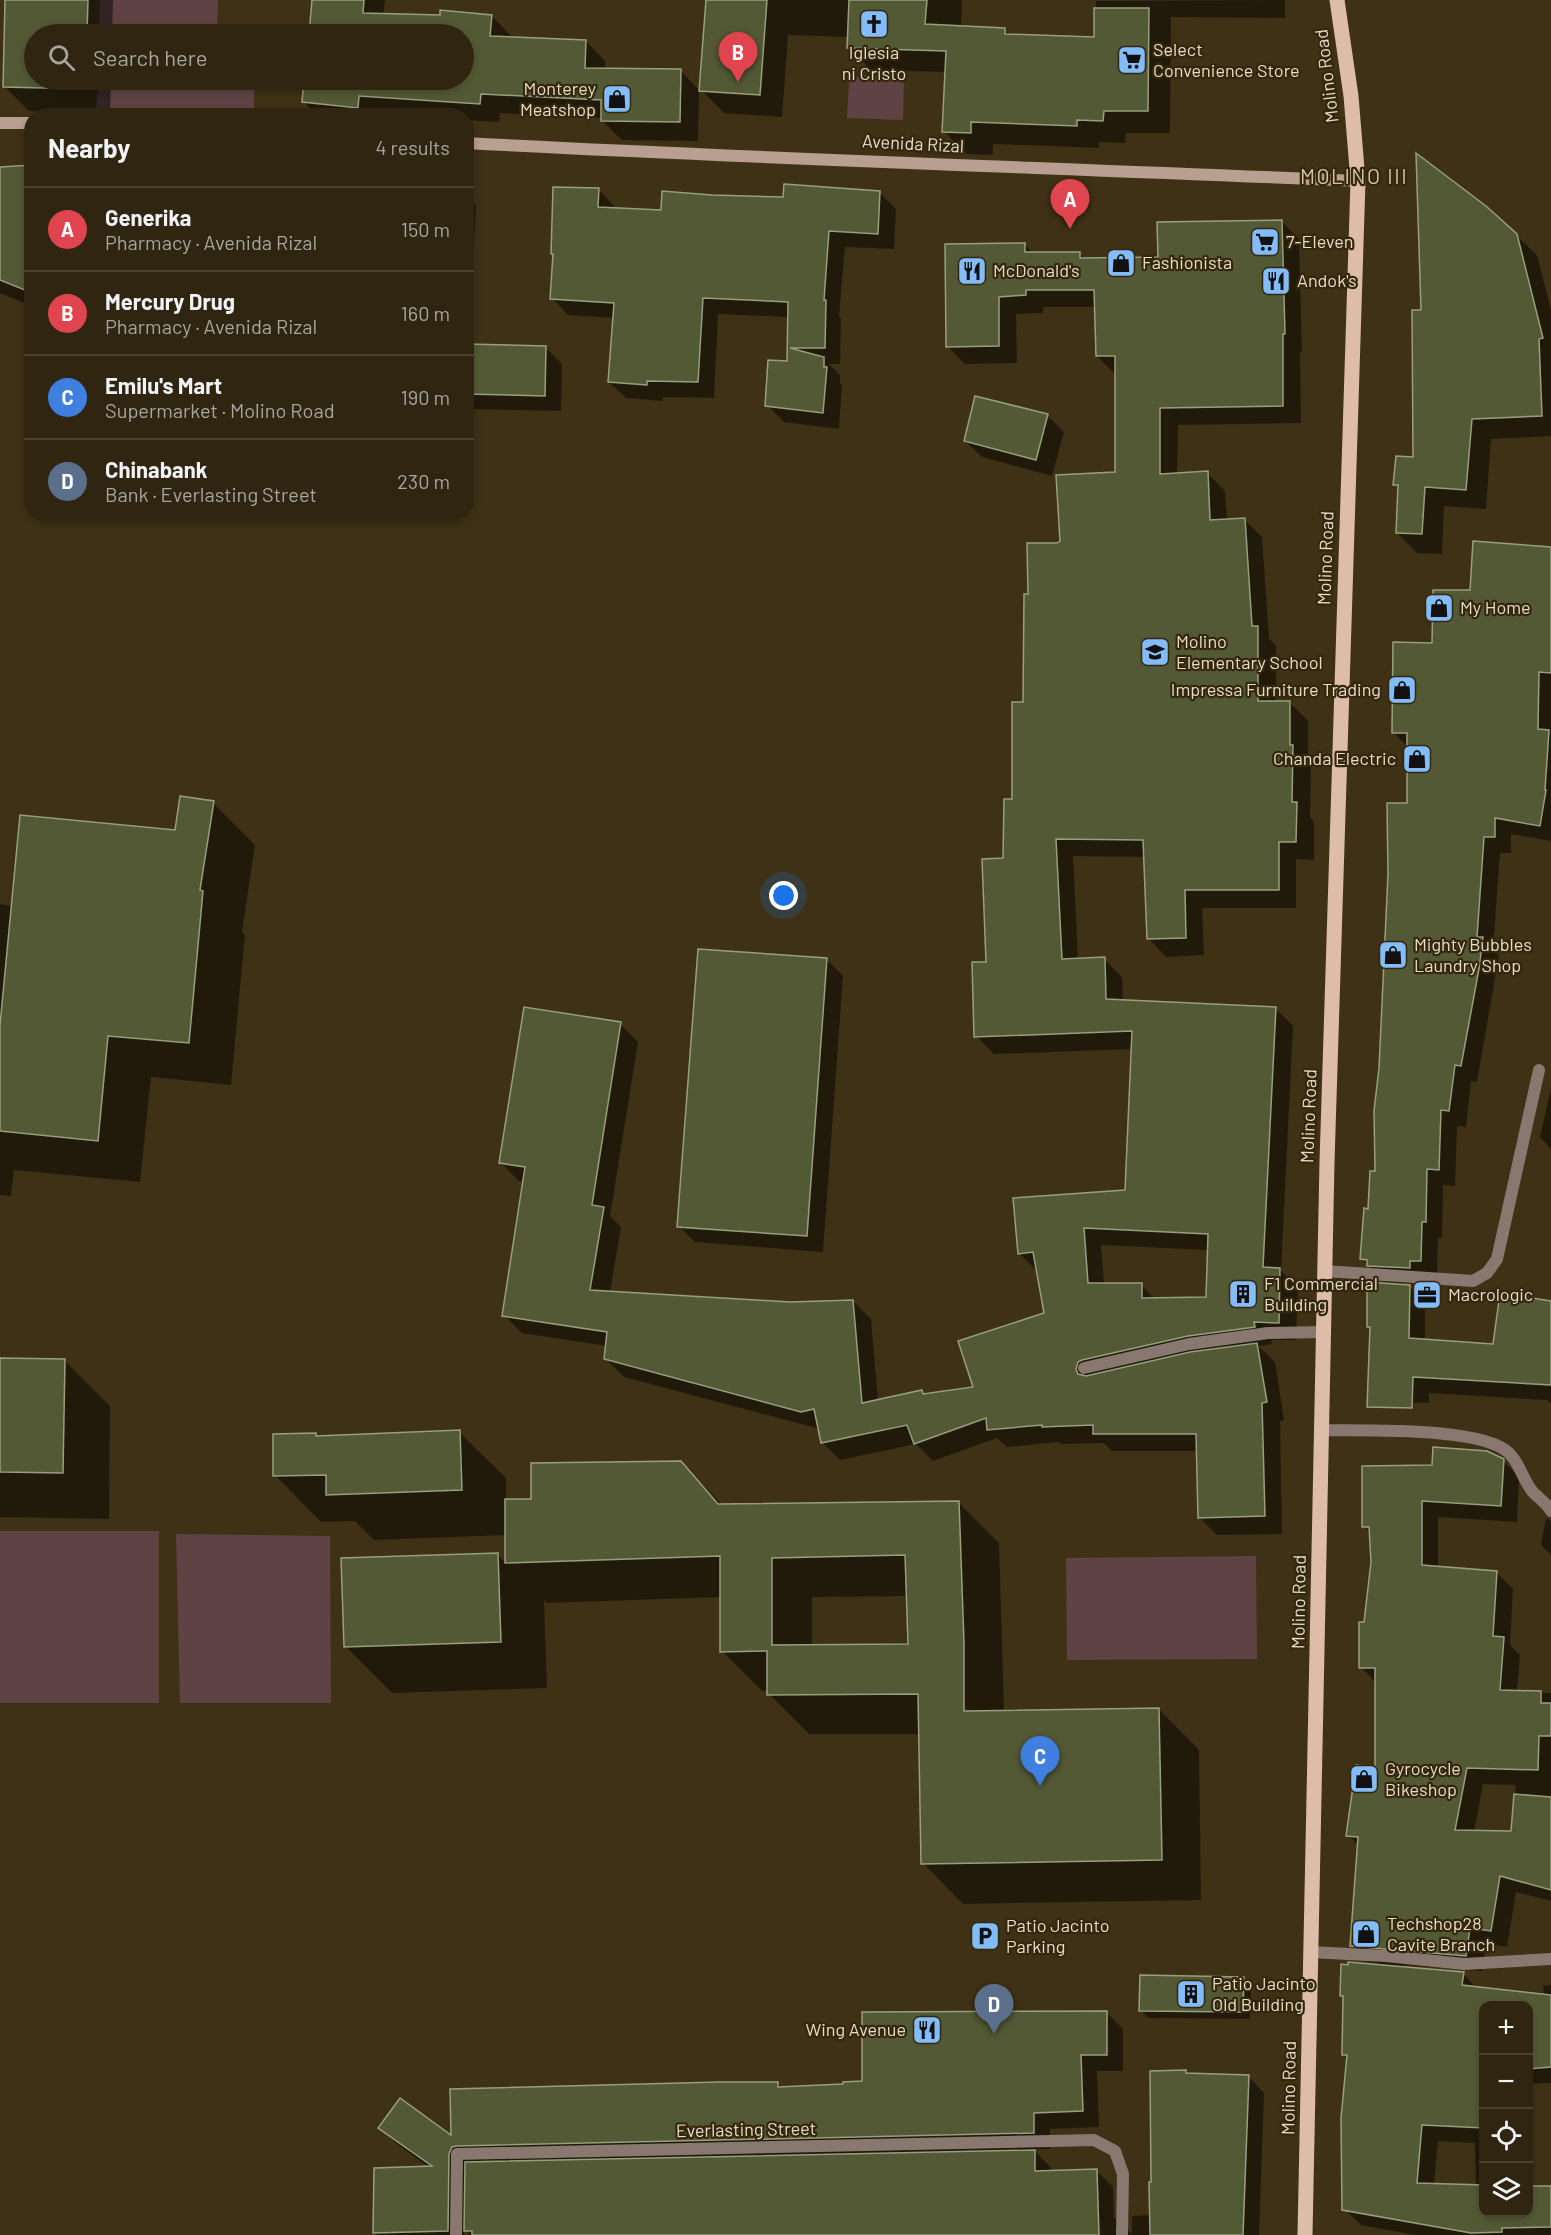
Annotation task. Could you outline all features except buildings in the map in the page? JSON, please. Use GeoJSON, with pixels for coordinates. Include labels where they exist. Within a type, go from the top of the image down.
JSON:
{"type":"FeatureCollection","features":[{"type":"Feature","properties":{"kind":"main road","name":"Molino Road"},"geometry":{"type":"LineString","coordinates":[[1305,2235],[1325,1271],[1358,181],[1351,96],[1337,0]]}},
{"type":"Feature","properties":{"kind":"main road"},"geometry":{"type":"LineString","coordinates":[[0,123],[24,123]]}},
{"type":"Feature","properties":{"kind":"main road","name":"Avenida Rizal"},"geometry":{"type":"LineString","coordinates":[[474,143],[1358,181]]}},
{"type":"Feature","properties":{"kind":"street"},"geometry":{"type":"LineString","coordinates":[[1325,1271],[1473,1281],[1487,1273],[1497,1259],[1539,1070]]}},
{"type":"Feature","properties":{"kind":"street"},"geometry":{"type":"LineString","coordinates":[[1084,1368],[1189,1344],[1268,1333],[1324,1332]]}},
{"type":"Feature","properties":{"kind":"street"},"geometry":{"type":"LineString","coordinates":[[1322,1430],[1421,1432],[1467,1437],[1498,1446],[1507,1451],[1533,1491],[1551,1511]]}},
{"type":"Feature","properties":{"kind":"street"},"geometry":{"type":"LineString","coordinates":[[1311,1952],[1386,1956],[1464,1964],[1551,1959]]}},
{"type":"Feature","properties":{"kind":"street","name":"Everlasting Street"},"geometry":{"type":"LineString","coordinates":[[456,2235],[457,2154],[1095,2140],[1115,2151],[1123,2174],[1122,2235]]}},
{"type":"Feature","properties":{"kind":"shaded area"},"geometry":{"type":"Polygon","coordinates":[[[100,0],[218,0],[217,24],[99,24],[100,0]]]}},
{"type":"Feature","properties":{"kind":"shaded area"},"geometry":{"type":"Polygon","coordinates":[[[894,74],[904,84],[903,120],[847,118],[849,83],[860,75],[894,74]]]}},
{"type":"Feature","properties":{"kind":"shaded area"},"geometry":{"type":"Polygon","coordinates":[[[97,90],[254,90],[254,108],[96,108],[97,90]]]}},
{"type":"Feature","properties":{"kind":"shaded area"},"geometry":{"type":"Polygon","coordinates":[[[0,1531],[159,1531],[159,1703],[0,1703],[0,1531]]]}},
{"type":"Feature","properties":{"kind":"shaded area"},"geometry":{"type":"Polygon","coordinates":[[[176,1534],[330,1536],[331,1703],[180,1703],[176,1534]]]}},
{"type":"Feature","properties":{"kind":"shaded area"},"geometry":{"type":"Polygon","coordinates":[[[1256,1556],[1257,1659],[1067,1660],[1066,1558],[1256,1556]]]}},
{"type":"Feature","properties":{"kind":"place","name":"Iglesia ni Cristo"},"geometry":{"type":"Point","coordinates":[874,24]}},
{"type":"Feature","properties":{"kind":"place","name":"Select Convenience Store"},"geometry":{"type":"Point","coordinates":[1132,60]}},
{"type":"Feature","properties":{"kind":"place","name":"Mercury Drug"},"geometry":{"type":"Point","coordinates":[738,82]}},
{"type":"Feature","properties":{"kind":"place","name":"Monterey Meatshop"},"geometry":{"type":"Point","coordinates":[617,99]}},
{"type":"Feature","properties":{"kind":"place","name":"Generika"},"geometry":{"type":"Point","coordinates":[1070,229]}},
{"type":"Feature","properties":{"kind":"place","name":"7-Eleven"},"geometry":{"type":"Point","coordinates":[1265,242]}},
{"type":"Feature","properties":{"kind":"place","name":"Fashionista"},"geometry":{"type":"Point","coordinates":[1121,263]}},
{"type":"Feature","properties":{"kind":"place","name":"McDonald's"},"geometry":{"type":"Point","coordinates":[972,271]}},
{"type":"Feature","properties":{"kind":"place","name":"Andok's"},"geometry":{"type":"Point","coordinates":[1276,281]}},
{"type":"Feature","properties":{"kind":"place","name":"My Home"},"geometry":{"type":"Point","coordinates":[1439,608]}},
{"type":"Feature","properties":{"kind":"place","name":"Molino Elementary School"},"geometry":{"type":"Point","coordinates":[1155,652]}},
{"type":"Feature","properties":{"kind":"place","name":"Impressa Furniture Trading"},"geometry":{"type":"Point","coordinates":[1402,690]}},
{"type":"Feature","properties":{"kind":"place","name":"Chanda Electric"},"geometry":{"type":"Point","coordinates":[1417,759]}},
{"type":"Feature","properties":{"kind":"place","name":"Mighty Bubbles Laundry Shop"},"geometry":{"type":"Point","coordinates":[1393,955]}},
{"type":"Feature","properties":{"kind":"place","name":"F1 Commercial Building"},"geometry":{"type":"Point","coordinates":[1243,1294]}},
{"type":"Feature","properties":{"kind":"place","name":"Macrologic"},"geometry":{"type":"Point","coordinates":[1427,1295]}},
{"type":"Feature","properties":{"kind":"place","name":"Gyrocycle Bikeshop"},"geometry":{"type":"Point","coordinates":[1364,1779]}},
{"type":"Feature","properties":{"kind":"place","name":"Emilu's Mart"},"geometry":{"type":"Point","coordinates":[1040,1786]}},
{"type":"Feature","properties":{"kind":"place","name":"Techshop28 Cavite Branch"},"geometry":{"type":"Point","coordinates":[1366,1934]}},
{"type":"Feature","properties":{"kind":"place","name":"Patio Jacinto Parking"},"geometry":{"type":"Point","coordinates":[985,1936]}},
{"type":"Feature","properties":{"kind":"place","name":"Patio Jacinto Old Building"},"geometry":{"type":"Point","coordinates":[1191,1994]}},
{"type":"Feature","properties":{"kind":"place","name":"Wing Avenue"},"geometry":{"type":"Point","coordinates":[927,2030]}},
{"type":"Feature","properties":{"kind":"place","name":"Chinabank"},"geometry":{"type":"Point","coordinates":[994,2034]}},
{"type":"Feature","properties":{"kind":"district","name":"MOLINO III"},"geometry":{"type":"Point","coordinates":[1354,177]}}]}
